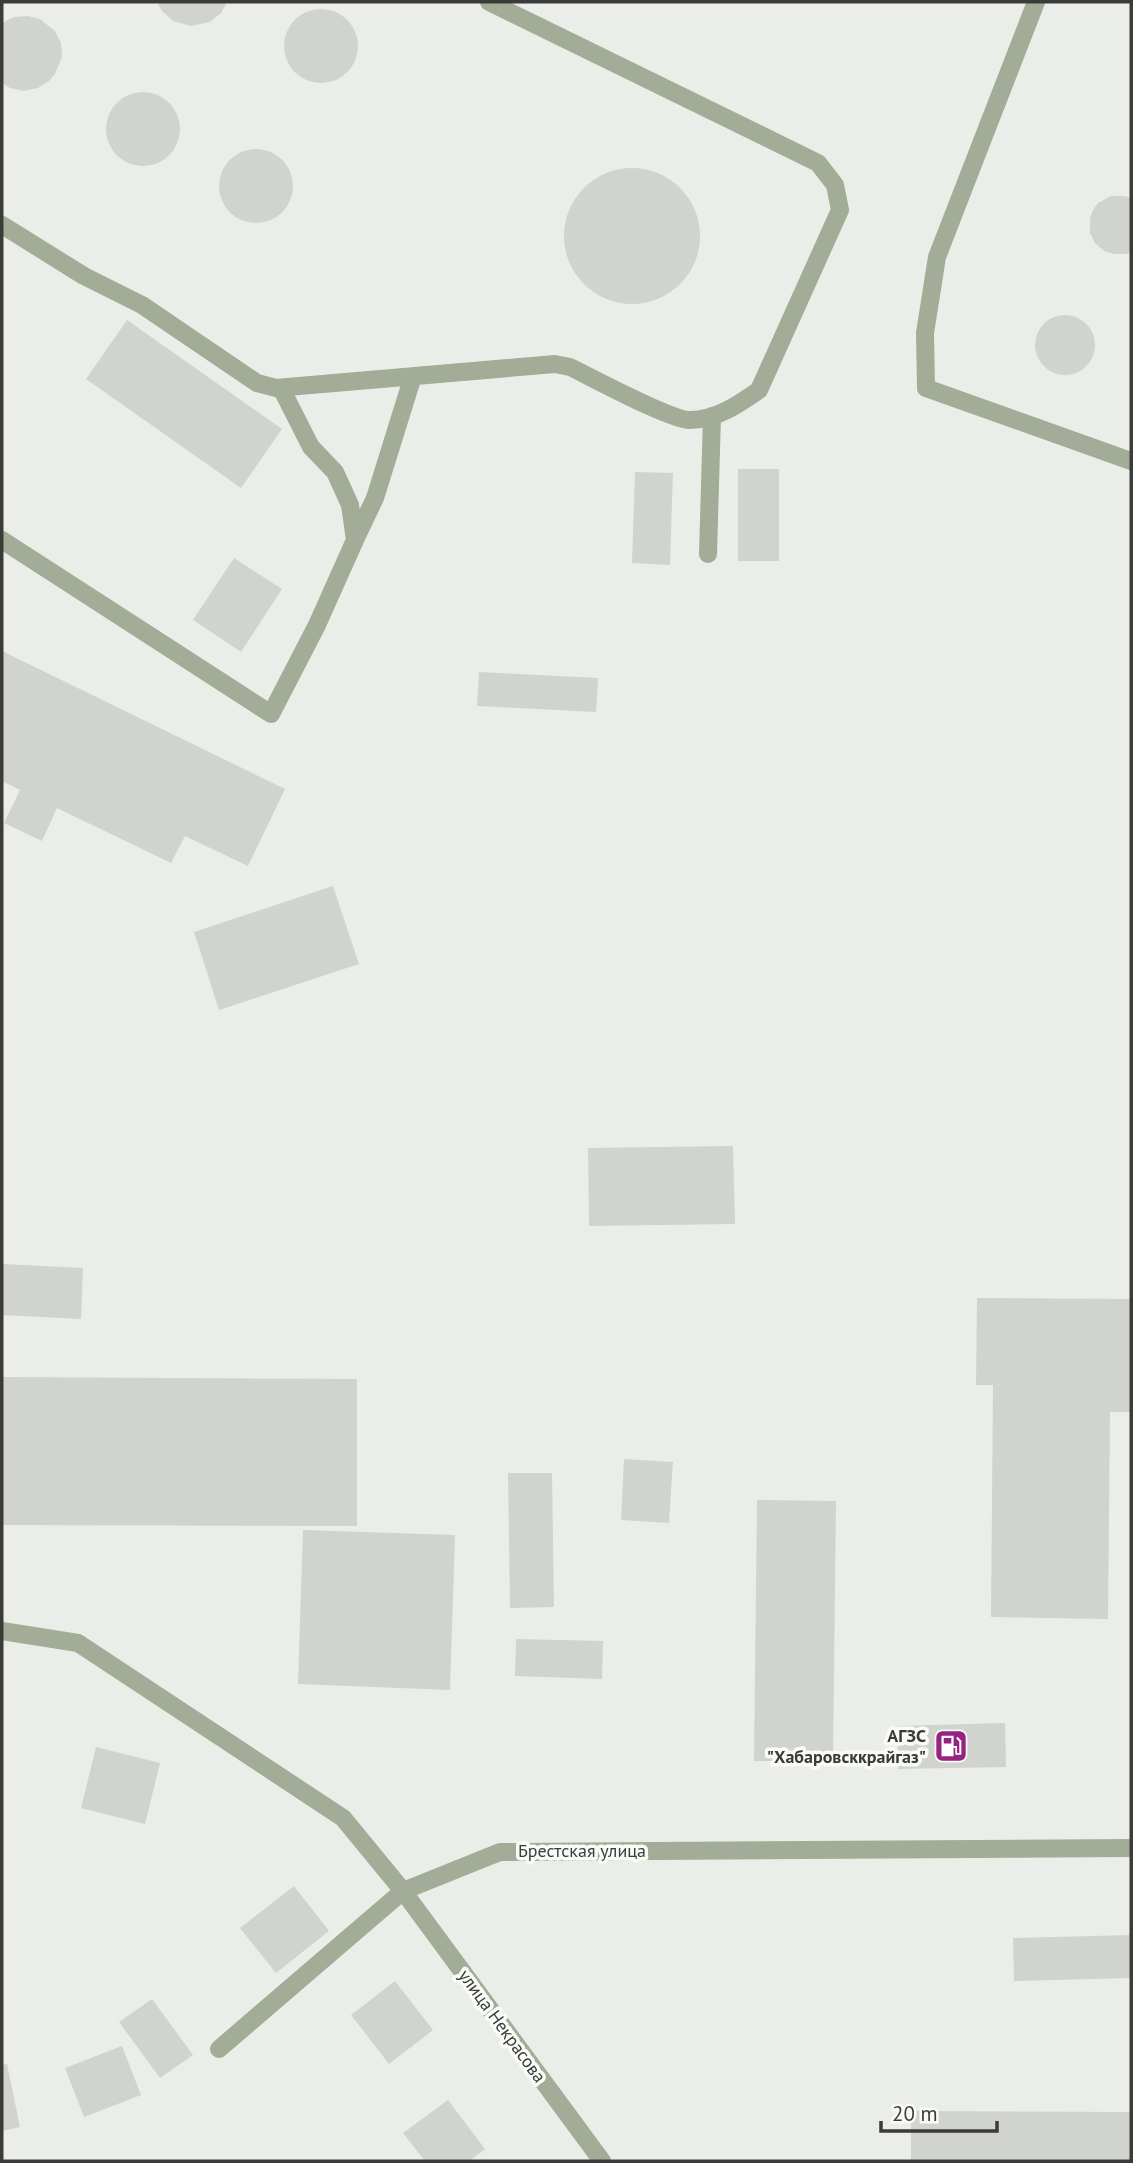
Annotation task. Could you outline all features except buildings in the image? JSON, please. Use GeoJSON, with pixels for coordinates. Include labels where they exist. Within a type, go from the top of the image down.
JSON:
{"type":"FeatureCollection","features":[{"type":"Feature","properties":{"kind":"street"},"geometry":{"type":"LineString","coordinates":[[2,225],[84,276],[142,304],[257,383],[281,388],[555,364],[570,367],[659,410],[688,420],[712,416],[738,405],[759,390],[840,209],[835,184],[818,163],[489,2]]}},
{"type":"Feature","properties":{"kind":"street"},"geometry":{"type":"LineString","coordinates":[[1036,2],[937,257],[925,333],[926,388],[1131,461]]}},
{"type":"Feature","properties":{"kind":"street"},"geometry":{"type":"LineString","coordinates":[[2,540],[271,714],[317,625],[375,498],[413,376]]}},
{"type":"Feature","properties":{"kind":"street"},"geometry":{"type":"LineString","coordinates":[[281,388],[311,447],[335,472],[350,505],[355,540]]}},
{"type":"Feature","properties":{"kind":"street"},"geometry":{"type":"LineString","coordinates":[[708,554],[712,416]]}},
{"type":"Feature","properties":{"kind":"street"},"geometry":{"type":"LineString","coordinates":[[2,1631],[78,1643],[344,1818],[403,1891]]}},
{"type":"Feature","properties":{"kind":"street","name":"Брестская улица"},"geometry":{"type":"LineString","coordinates":[[219,2049],[403,1891],[500,1852],[1131,1848]]}},
{"type":"Feature","properties":{"kind":"street","name":"улица Некрасова"},"geometry":{"type":"LineString","coordinates":[[403,1891],[601,2161]]}},
{"type":"Feature","properties":{"kind":"place","name":"АГЗС \"Хабаровсккрайгаз\""},"geometry":{"type":"Point","coordinates":[951,1746]}}]}
